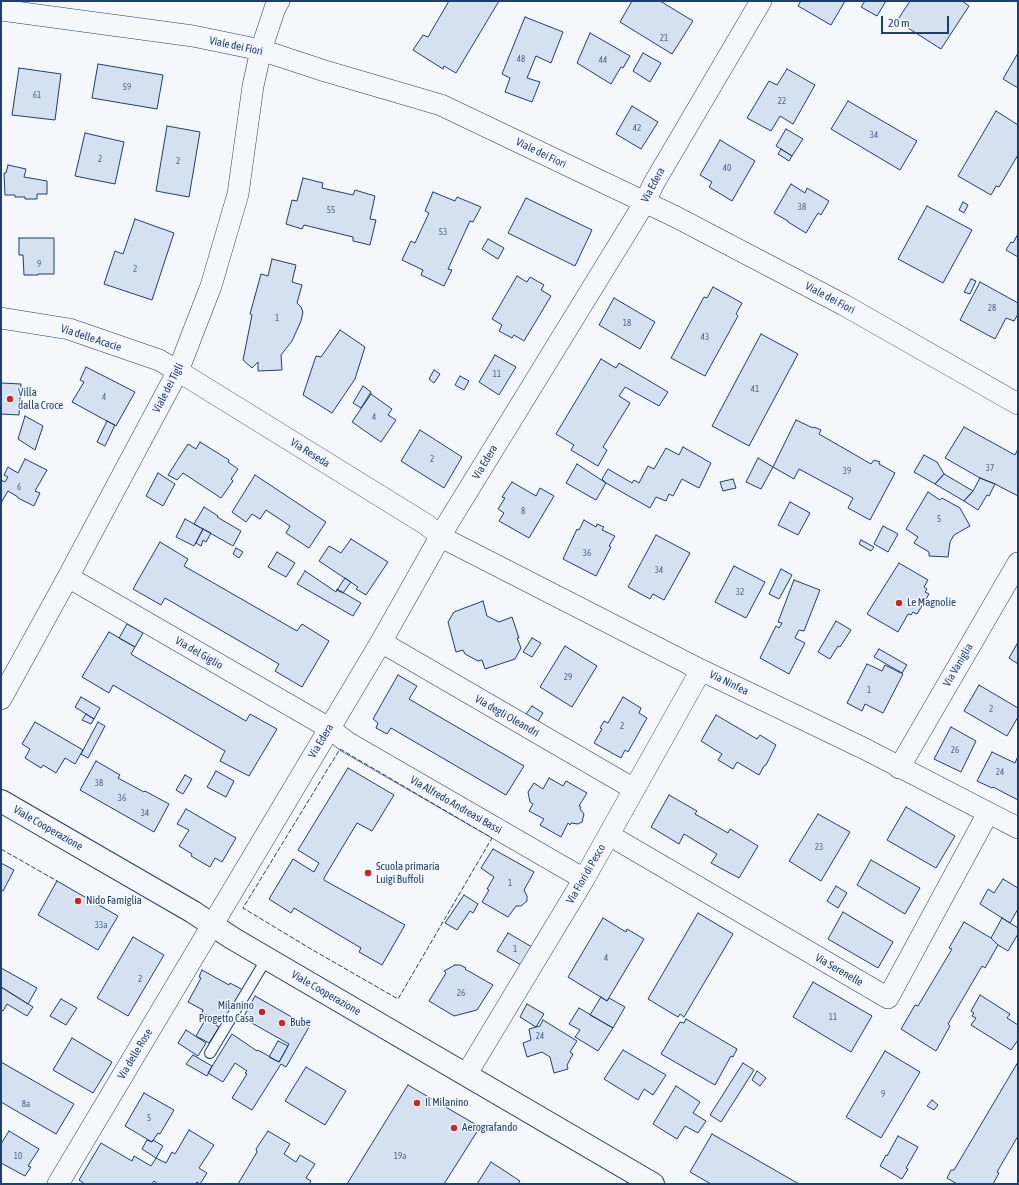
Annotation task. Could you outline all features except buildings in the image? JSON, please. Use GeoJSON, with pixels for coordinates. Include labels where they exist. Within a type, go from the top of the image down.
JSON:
{"type":"FeatureCollection","features":[{"type":"Feature","properties":{"kind":"street","name":"Viale dei Tigli"},"geometry":{"type":"LineString","coordinates":[[1,699],[68,578],[178,370],[211,286],[238,194],[253,86],[262,50],[275,8],[279,1]]}},
{"type":"Feature","properties":{"kind":"street","name":"Via Edera"},"geometry":{"type":"LineString","coordinates":[[212,925],[381,642],[441,537],[645,202],[654,183],[761,1]]}},
{"type":"Feature","properties":{"kind":"street","name":"Viale dei Fiori"},"geometry":{"type":"LineString","coordinates":[[1,10],[24,7],[193,36],[262,50],[325,71],[441,105],[645,202],[844,306],[1018,404]]}},
{"type":"Feature","properties":{"kind":"street","name":"Via delle Acacie"},"geometry":{"type":"LineString","coordinates":[[1,318],[69,329],[159,360],[178,370]]}},
{"type":"Feature","properties":{"kind":"street","name":"Via Reseda"},"geometry":{"type":"LineString","coordinates":[[178,370],[427,525],[441,537]]}},
{"type":"Feature","properties":{"kind":"street","name":"Via Ninfea"},"geometry":{"type":"LineString","coordinates":[[441,537],[702,670],[865,749],[899,768],[1018,828]]}},
{"type":"Feature","properties":{"kind":"street","name":"Via Vaniglia"},"geometry":{"type":"LineString","coordinates":[[899,768],[1018,563]]}},
{"type":"Feature","properties":{"kind":"street","name":"Via del Giglio"},"geometry":{"type":"LineString","coordinates":[[68,578],[329,728]]}},
{"type":"Feature","properties":{"kind":"street","name":"Via degli Oleandri"},"geometry":{"type":"LineString","coordinates":[[381,642],[634,789]]}},
{"type":"Feature","properties":{"kind":"street","name":"Via Fiori di Pesco"},"geometry":{"type":"LineString","coordinates":[[466,1075],[584,879],[702,670]]}},
{"type":"Feature","properties":{"kind":"street","name":"Via Alfredo Andreasi Bassi"},"geometry":{"type":"LineString","coordinates":[[329,728],[347,742],[584,879]]}},
{"type":"Feature","properties":{"kind":"street","name":"Viale Cooperazione"},"geometry":{"type":"LineString","coordinates":[[1,801],[653,1184]]}},
{"type":"Feature","properties":{"kind":"street","name":"Via Serenelle"},"geometry":{"type":"LineString","coordinates":[[609,835],[888,998],[988,813]]}},
{"type":"Feature","properties":{"kind":"street","name":"Via delle Rose"},"geometry":{"type":"LineString","coordinates":[[58,1184],[212,925]]}},
{"type":"Feature","properties":{"kind":"lane"},"geometry":{"type":"LineString","coordinates":[[210,1053],[267,958]]}},
{"type":"Feature","properties":{"kind":"fence"},"geometry":{"type":"LineString","coordinates":[[340,749],[492,838],[398,999],[243,908],[340,749]]}},
{"type":"Feature","properties":{"kind":"fence"},"geometry":{"type":"LineString","coordinates":[[1,849],[57,881]]}},
{"type":"Feature","properties":{"kind":"place","name":"Villa dalla Croce"},"geometry":{"type":"Point","coordinates":[10,399]}},
{"type":"Feature","properties":{"kind":"place","name":"Le Magnolie"},"geometry":{"type":"Point","coordinates":[899,603]}},
{"type":"Feature","properties":{"kind":"place","name":"Scuola primaria Luigi Buffoli"},"geometry":{"type":"Point","coordinates":[368,873]}},
{"type":"Feature","properties":{"kind":"place","name":"Nido Famiglia"},"geometry":{"type":"Point","coordinates":[78,901]}},
{"type":"Feature","properties":{"kind":"place","name":"Milanino Progetto Casa"},"geometry":{"type":"Point","coordinates":[262,1012]}},
{"type":"Feature","properties":{"kind":"place","name":"Bube"},"geometry":{"type":"Point","coordinates":[282,1023]}},
{"type":"Feature","properties":{"kind":"place","name":"Il Milanino"},"geometry":{"type":"Point","coordinates":[417,1103]}},
{"type":"Feature","properties":{"kind":"place","name":"Aerografando"},"geometry":{"type":"Point","coordinates":[454,1128]}}]}
